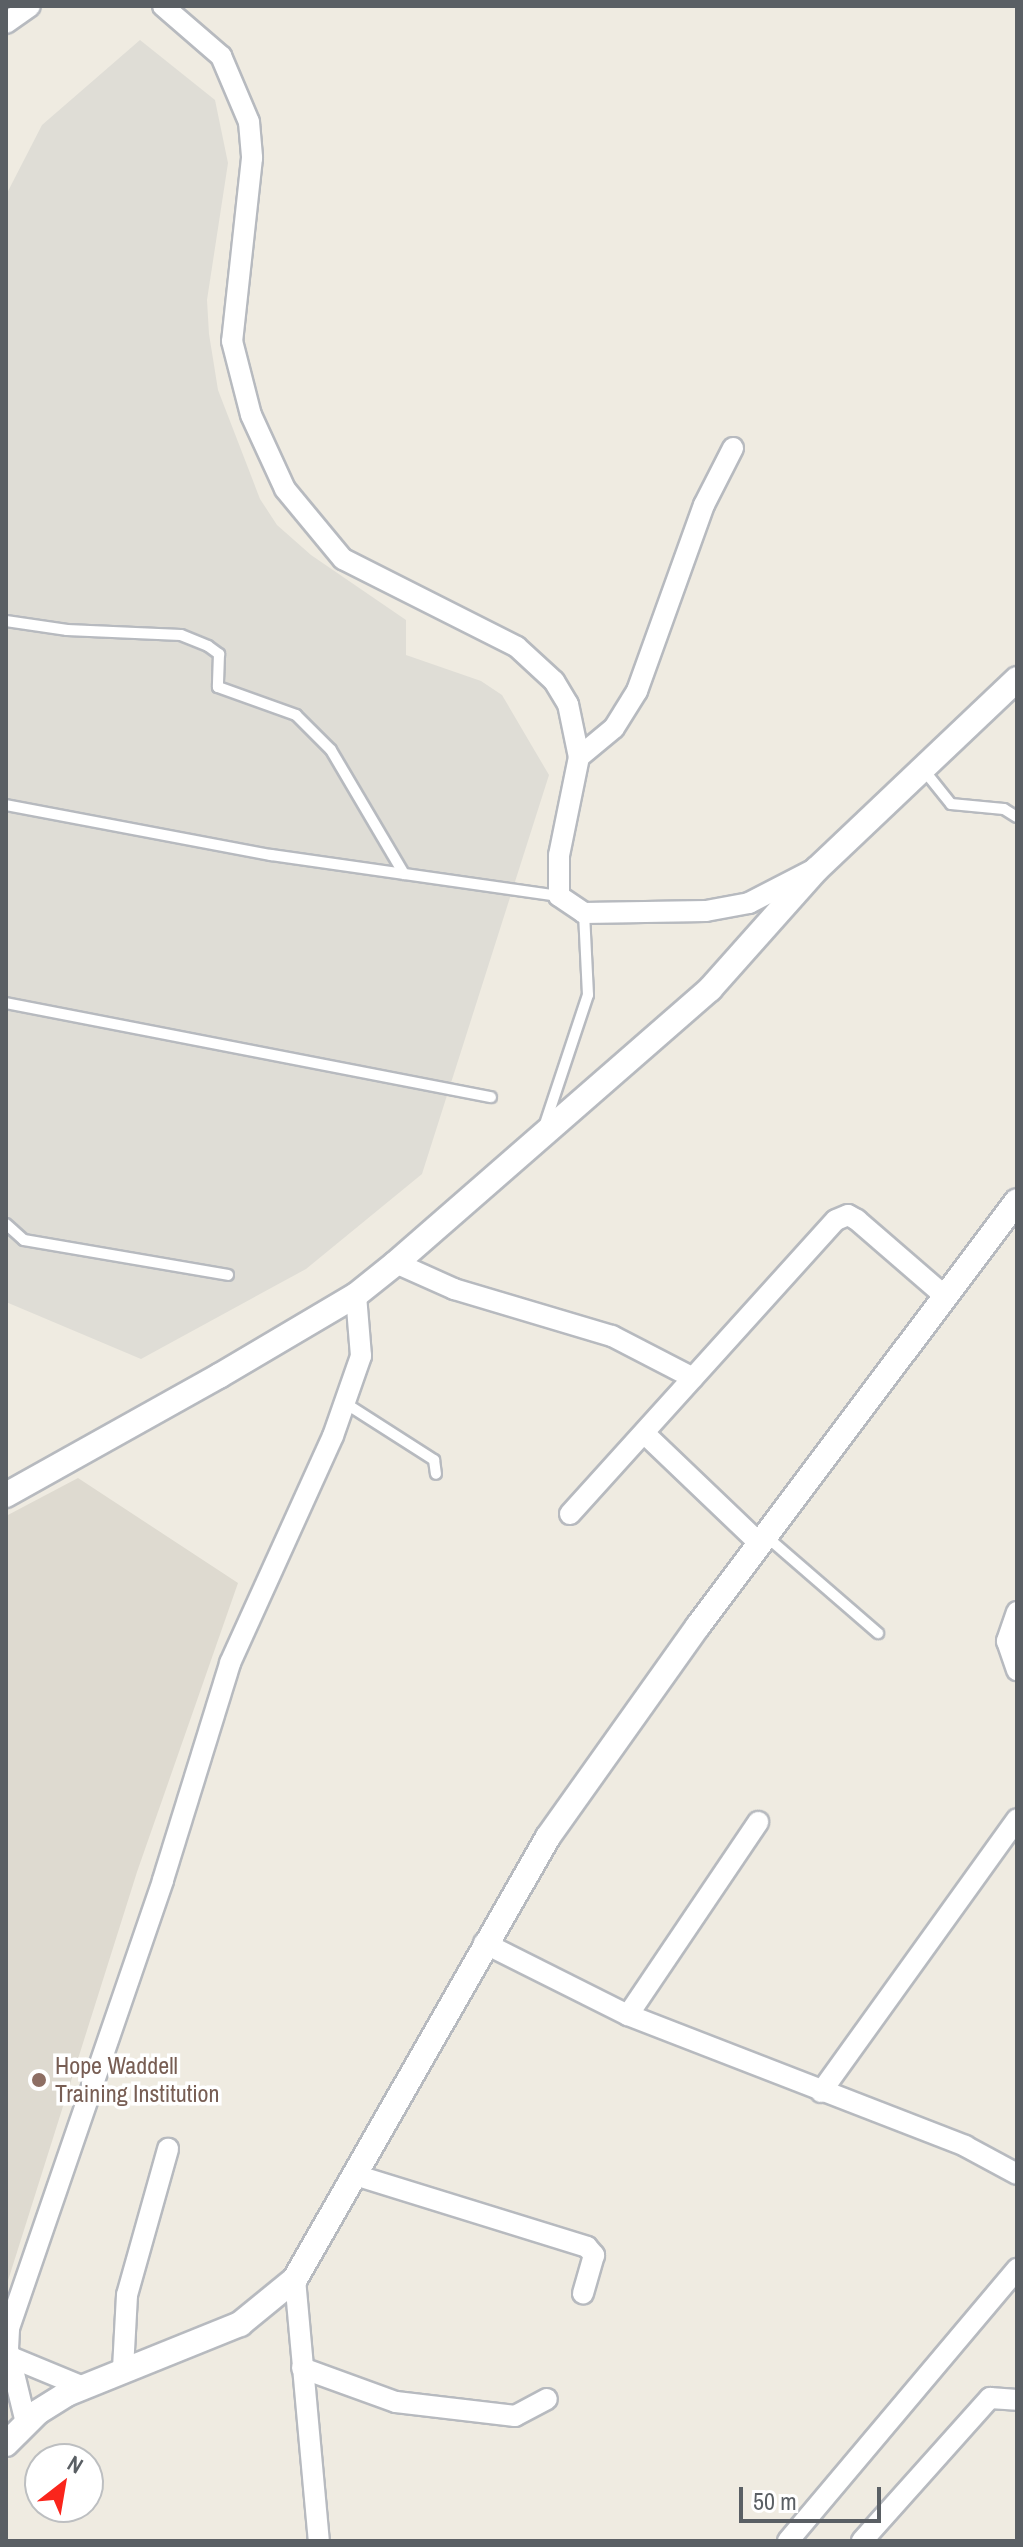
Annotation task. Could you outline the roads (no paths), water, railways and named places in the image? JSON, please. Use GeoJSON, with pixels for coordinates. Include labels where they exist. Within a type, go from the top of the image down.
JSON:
{"type":"FeatureCollection","features":[{"type":"Feature","properties":{"kind":"street"},"geometry":{"type":"LineString","coordinates":[[6,23],[30,6]]}},
{"type":"Feature","properties":{"kind":"street"},"geometry":{"type":"LineString","coordinates":[[163,6],[221,56],[249,122],[252,158],[232,341],[251,415],[285,489],[343,559],[517,647],[536,662],[568,704],[579,757],[559,855],[559,896],[584,913],[706,911],[749,903],[817,869]]}},
{"type":"Feature","properties":{"kind":"street"},"geometry":{"type":"LineString","coordinates":[[579,757],[614,728],[637,691],[704,505],[733,448]]}},
{"type":"Feature","properties":{"kind":"street"},"geometry":{"type":"LineString","coordinates":[[6,1495],[356,1295],[396,1263],[710,989],[817,869],[1017,679]]}},
{"type":"Feature","properties":{"kind":"street"},"geometry":{"type":"LineString","coordinates":[[6,2444],[26,2423],[83,2387],[240,2324],[295,2279],[484,1943],[609,1746],[1017,1201]]}},
{"type":"Feature","properties":{"kind":"street"},"geometry":{"type":"LineString","coordinates":[[570,1514],[836,1220],[848,1215],[946,1297]]}},
{"type":"Feature","properties":{"kind":"street"},"geometry":{"type":"LineString","coordinates":[[396,1263],[454,1289],[612,1336],[693,1378]]}},
{"type":"Feature","properties":{"kind":"street"},"geometry":{"type":"LineString","coordinates":[[26,2423],[9,2328],[163,1880],[230,1663],[345,1403],[361,1356],[356,1295]]}},
{"type":"Feature","properties":{"kind":"street"},"geometry":{"type":"LineString","coordinates":[[644,1433],[763,1540]]}},
{"type":"Feature","properties":{"kind":"street"},"geometry":{"type":"LineString","coordinates":[[1017,1612],[1007,1641],[1017,1670]]}},
{"type":"Feature","properties":{"kind":"street"},"geometry":{"type":"LineString","coordinates":[[821,2092],[1017,1819]]}},
{"type":"Feature","properties":{"kind":"street"},"geometry":{"type":"LineString","coordinates":[[628,2015],[758,1822]]}},
{"type":"Feature","properties":{"kind":"street"},"geometry":{"type":"LineString","coordinates":[[484,1943],[628,2015],[965,2146],[1017,2174]]}},
{"type":"Feature","properties":{"kind":"street"},"geometry":{"type":"LineString","coordinates":[[123,2369],[127,2295],[168,2149]]}},
{"type":"Feature","properties":{"kind":"street"},"geometry":{"type":"LineString","coordinates":[[355,2175],[587,2247],[594,2255],[583,2293]]}},
{"type":"Feature","properties":{"kind":"street"},"geometry":{"type":"LineString","coordinates":[[788,2541],[1017,2269]]}},
{"type":"Feature","properties":{"kind":"street"},"geometry":{"type":"LineString","coordinates":[[295,2279],[319,2541]]}},
{"type":"Feature","properties":{"kind":"street"},"geometry":{"type":"LineString","coordinates":[[13,2358],[83,2387]]}},
{"type":"Feature","properties":{"kind":"street"},"geometry":{"type":"LineString","coordinates":[[302,2368],[396,2402],[515,2416],[547,2399]]}},
{"type":"Feature","properties":{"kind":"street"},"geometry":{"type":"LineString","coordinates":[[862,2541],[990,2398],[1017,2400]]}},
{"type":"Feature","properties":{"kind":"lane"},"geometry":{"type":"LineString","coordinates":[[6,621],[67,630],[181,635],[208,646],[219,654],[218,687],[296,715],[331,750],[404,874]]}},
{"type":"Feature","properties":{"kind":"lane"},"geometry":{"type":"LineString","coordinates":[[923,769],[951,804],[1004,809],[1017,817]]}},
{"type":"Feature","properties":{"kind":"lane"},"geometry":{"type":"LineString","coordinates":[[6,805],[404,874],[559,896]]}},
{"type":"Feature","properties":{"kind":"lane"},"geometry":{"type":"LineString","coordinates":[[541,1134],[588,995],[584,913]]}},
{"type":"Feature","properties":{"kind":"lane"},"geometry":{"type":"LineString","coordinates":[[6,1003],[491,1097]]}},
{"type":"Feature","properties":{"kind":"lane"},"geometry":{"type":"LineString","coordinates":[[6,1224],[24,1240],[228,1275]]}},
{"type":"Feature","properties":{"kind":"lane"},"geometry":{"type":"LineString","coordinates":[[345,1403],[434,1460],[436,1474]]}},
{"type":"Feature","properties":{"kind":"lane"},"geometry":{"type":"LineString","coordinates":[[763,1540],[878,1633]]}},
{"type":"Feature","properties":{"kind":"place","name":"Hope Waddell Training Institution"},"geometry":{"type":"Point","coordinates":[39,2080]}}]}
